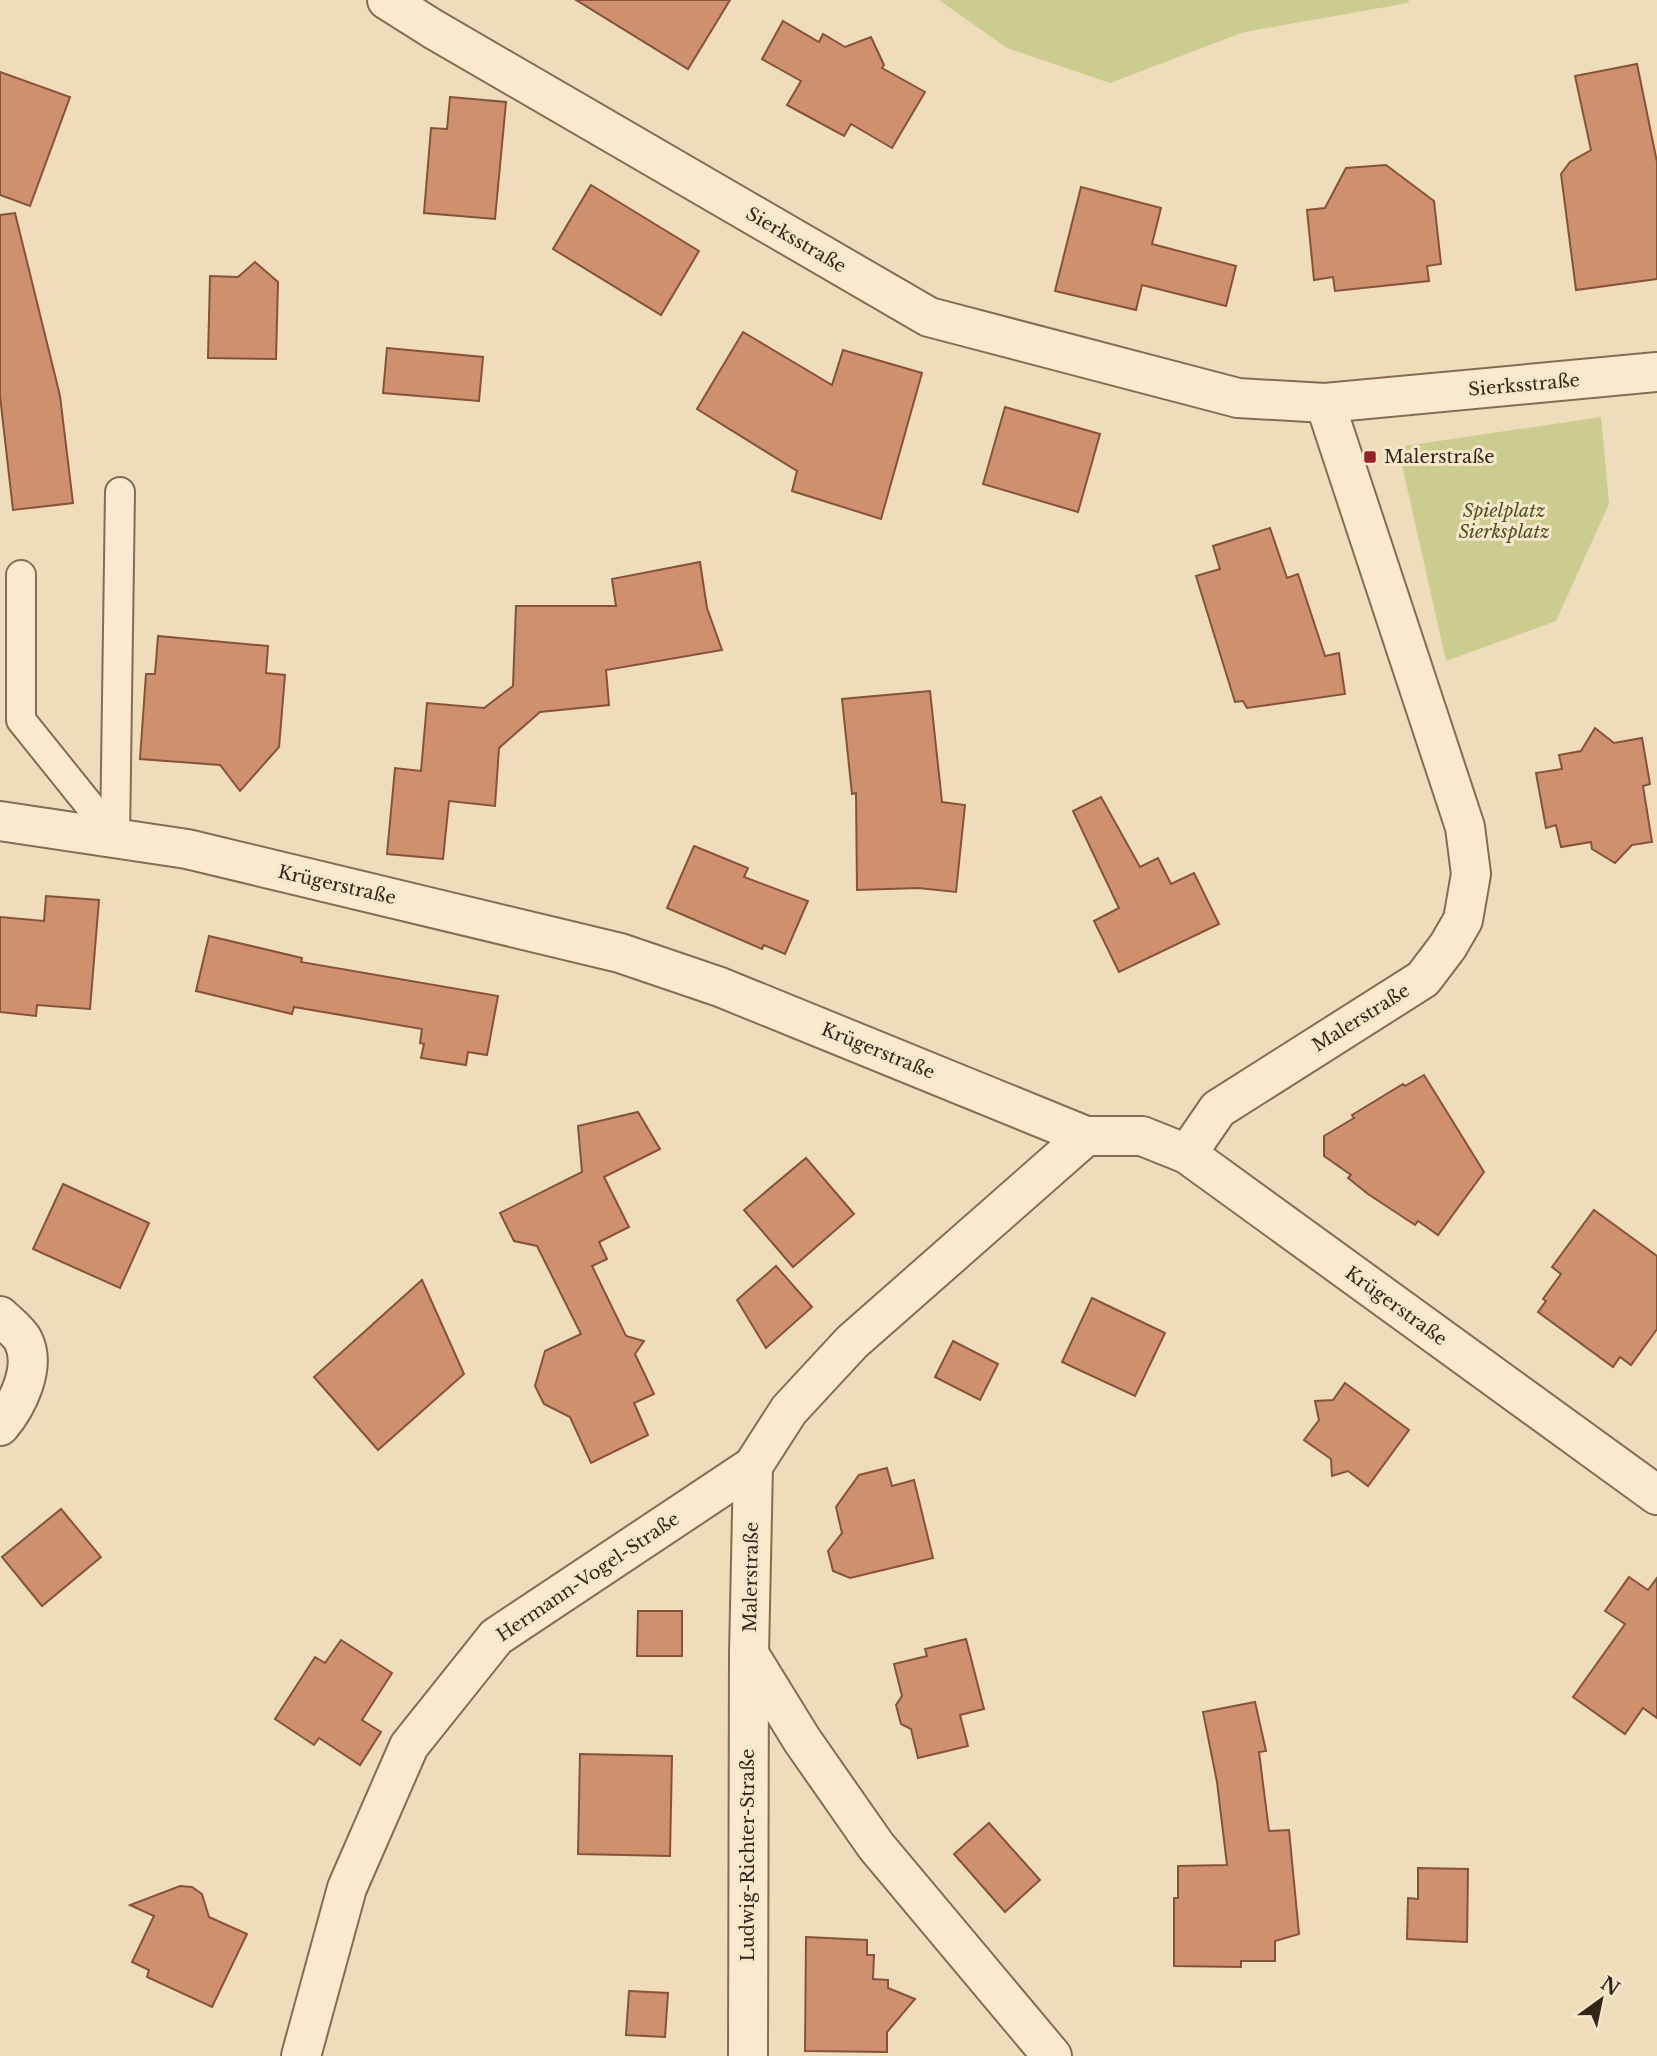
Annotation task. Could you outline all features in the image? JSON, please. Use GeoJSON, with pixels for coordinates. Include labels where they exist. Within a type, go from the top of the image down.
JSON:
{"type":"FeatureCollection","features":[{"type":"Feature","properties":{"kind":"street","name":"Sierksstraße"},"geometry":{"type":"LineString","coordinates":[[387,0],[433,30],[929,317],[1238,398],[1325,403],[1657,372]]}},
{"type":"Feature","properties":{"kind":"street","name":"Malerstraße"},"geometry":{"type":"LineString","coordinates":[[1187,1154],[1218,1109],[1423,979],[1448,946],[1463,920],[1471,874],[1465,827],[1325,403]]}},
{"type":"Feature","properties":{"kind":"street","name":"Krügerstraße"},"geometry":{"type":"LineString","coordinates":[[0,821],[187,849],[620,953],[720,987],[1086,1136],[1142,1136],[1187,1154],[1657,1495]]}},
{"type":"Feature","properties":{"kind":"street"},"geometry":{"type":"LineString","coordinates":[[753,1466],[789,1410],[852,1342],[1086,1136]]}},
{"type":"Feature","properties":{"kind":"street"},"geometry":{"type":"LineString","coordinates":[[0,1316],[23,1340],[26,1368],[26,1378],[18,1398],[0,1426]]}},
{"type":"Feature","properties":{"kind":"street","name":"Malerstraße"},"geometry":{"type":"LineString","coordinates":[[753,1466],[749,1654],[802,1740],[876,1846],[1052,2056]]}},
{"type":"Feature","properties":{"kind":"street","name":"Hermann-Vogel-Straße"},"geometry":{"type":"LineString","coordinates":[[301,2056],[347,1888],[409,1746],[496,1637],[753,1466]]}},
{"type":"Feature","properties":{"kind":"street","name":"Ludwig-Richter-Straße"},"geometry":{"type":"LineString","coordinates":[[748,2056],[749,1654]]}},
{"type":"Feature","properties":{"kind":"lane"},"geometry":{"type":"LineString","coordinates":[[115,837],[120,492]]}},
{"type":"Feature","properties":{"kind":"lane"},"geometry":{"type":"LineString","coordinates":[[21,575],[21,720],[115,837]]}},
{"type":"Feature","properties":{"kind":"green space"},"geometry":{"type":"Polygon","coordinates":[[[939,0],[1409,0],[1408,3],[1244,32],[1110,83],[1007,48],[939,0]]]}},
{"type":"Feature","properties":{"kind":"green space","name":"Spielplatz Sierksplatz"},"geometry":{"type":"Polygon","coordinates":[[[1601,417],[1609,504],[1556,621],[1446,661],[1398,447],[1601,417]]]}},
{"type":"Feature","properties":{"kind":"building"},"geometry":{"type":"Polygon","coordinates":[[[576,0],[730,0],[688,69],[576,0]]]}},
{"type":"Feature","properties":{"kind":"building"},"geometry":{"type":"Polygon","coordinates":[[[783,21],[819,42],[823,34],[845,47],[871,37],[884,65],[882,68],[925,92],[892,148],[851,124],[844,136],[787,105],[801,81],[762,59],[783,21]]]}},
{"type":"Feature","properties":{"kind":"building"},"geometry":{"type":"Polygon","coordinates":[[[1637,64],[1657,162],[1657,279],[1576,290],[1561,174],[1570,162],[1591,150],[1575,76],[1637,64]]]}},
{"type":"Feature","properties":{"kind":"building"},"geometry":{"type":"Polygon","coordinates":[[[0,72],[70,97],[30,206],[0,195],[0,72]]]}},
{"type":"Feature","properties":{"kind":"building"},"geometry":{"type":"Polygon","coordinates":[[[450,97],[506,102],[495,219],[424,213],[431,128],[447,129],[450,97]]]}},
{"type":"Feature","properties":{"kind":"building"},"geometry":{"type":"Polygon","coordinates":[[[1386,165],[1434,201],[1441,264],[1427,266],[1429,281],[1335,291],[1333,277],[1314,280],[1307,210],[1325,208],[1346,168],[1386,165]]]}},
{"type":"Feature","properties":{"kind":"building"},"geometry":{"type":"Polygon","coordinates":[[[591,185],[699,251],[661,315],[553,249],[591,185]]]}},
{"type":"Feature","properties":{"kind":"building"},"geometry":{"type":"Polygon","coordinates":[[[1081,187],[1161,208],[1152,244],[1236,266],[1226,306],[1142,285],[1136,310],[1055,291],[1081,187]]]}},
{"type":"Feature","properties":{"kind":"building"},"geometry":{"type":"Polygon","coordinates":[[[15,213],[60,396],[73,503],[13,510],[0,396],[0,215],[15,213]]]}},
{"type":"Feature","properties":{"kind":"building"},"geometry":{"type":"Polygon","coordinates":[[[255,262],[278,282],[276,359],[208,358],[210,276],[238,277],[255,262]]]}},
{"type":"Feature","properties":{"kind":"building"},"geometry":{"type":"Polygon","coordinates":[[[743,332],[832,385],[843,350],[922,373],[881,519],[792,491],[797,471],[697,409],[743,332]]]}},
{"type":"Feature","properties":{"kind":"building"},"geometry":{"type":"Polygon","coordinates":[[[387,348],[483,357],[479,401],[383,393],[387,348]]]}},
{"type":"Feature","properties":{"kind":"building"},"geometry":{"type":"Polygon","coordinates":[[[1005,407],[1100,434],[1078,512],[983,484],[1005,407]]]}},
{"type":"Feature","properties":{"kind":"building"},"geometry":{"type":"Polygon","coordinates":[[[1270,528],[1287,578],[1298,574],[1325,656],[1339,653],[1345,694],[1247,708],[1243,701],[1235,702],[1196,576],[1220,569],[1213,546],[1270,528]]]}},
{"type":"Feature","properties":{"kind":"building"},"geometry":{"type":"Polygon","coordinates":[[[700,562],[707,608],[722,650],[606,670],[609,705],[540,712],[499,748],[495,806],[449,801],[443,859],[387,854],[395,768],[421,771],[427,703],[484,708],[513,686],[516,606],[616,606],[612,579],[700,562]]]}},
{"type":"Feature","properties":{"kind":"building"},"geometry":{"type":"Polygon","coordinates":[[[158,636],[268,646],[266,673],[285,675],[279,747],[240,791],[220,765],[140,759],[146,674],[155,674],[158,636]]]}},
{"type":"Feature","properties":{"kind":"building"},"geometry":{"type":"Polygon","coordinates":[[[930,691],[942,802],[965,805],[956,892],[918,888],[857,890],[856,793],[852,794],[842,699],[930,691]]]}},
{"type":"Feature","properties":{"kind":"building"},"geometry":{"type":"Polygon","coordinates":[[[1595,728],[1614,743],[1642,738],[1650,784],[1643,786],[1652,842],[1632,845],[1615,863],[1592,849],[1591,842],[1561,847],[1556,825],[1546,828],[1536,773],[1562,769],[1559,755],[1581,751],[1595,728]]]}},
{"type":"Feature","properties":{"kind":"building"},"geometry":{"type":"Polygon","coordinates":[[[1101,797],[1140,867],[1158,858],[1171,884],[1194,873],[1219,924],[1119,972],[1094,921],[1119,908],[1073,811],[1101,797]]]}},
{"type":"Feature","properties":{"kind":"building"},"geometry":{"type":"Polygon","coordinates":[[[694,846],[748,868],[744,877],[808,901],[785,954],[764,945],[762,949],[667,908],[694,846]]]}},
{"type":"Feature","properties":{"kind":"building"},"geometry":{"type":"Polygon","coordinates":[[[46,896],[99,900],[90,1009],[37,1005],[36,1016],[0,1012],[0,917],[44,921],[46,896]]]}},
{"type":"Feature","properties":{"kind":"building"},"geometry":{"type":"Polygon","coordinates":[[[209,936],[302,958],[301,962],[498,996],[487,1055],[468,1052],[466,1065],[421,1058],[424,1044],[420,1043],[422,1029],[294,1007],[292,1014],[196,991],[209,936]]]}},
{"type":"Feature","properties":{"kind":"building"},"geometry":{"type":"Polygon","coordinates":[[[1424,1075],[1484,1172],[1438,1235],[1418,1221],[1415,1225],[1368,1194],[1348,1178],[1351,1175],[1324,1156],[1324,1136],[1354,1118],[1352,1115],[1403,1084],[1405,1086],[1424,1075]]]}},
{"type":"Feature","properties":{"kind":"building"},"geometry":{"type":"Polygon","coordinates":[[[638,1112],[660,1149],[604,1177],[629,1227],[599,1242],[607,1259],[592,1266],[626,1336],[644,1341],[635,1354],[654,1394],[634,1403],[648,1435],[591,1463],[570,1417],[544,1404],[535,1386],[545,1351],[581,1334],[537,1246],[514,1241],[500,1213],[582,1172],[578,1126],[638,1112]]]}},
{"type":"Feature","properties":{"kind":"building"},"geometry":{"type":"Polygon","coordinates":[[[806,1158],[854,1214],[793,1267],[744,1210],[806,1158]]]}},
{"type":"Feature","properties":{"kind":"building"},"geometry":{"type":"Polygon","coordinates":[[[63,1184],[149,1223],[120,1288],[33,1249],[63,1184]]]}},
{"type":"Feature","properties":{"kind":"building"},"geometry":{"type":"Polygon","coordinates":[[[1594,1210],[1657,1256],[1657,1329],[1631,1365],[1620,1357],[1613,1367],[1538,1312],[1546,1301],[1543,1299],[1561,1274],[1552,1267],[1594,1210]]]}},
{"type":"Feature","properties":{"kind":"building"},"geometry":{"type":"Polygon","coordinates":[[[776,1266],[812,1307],[766,1348],[737,1300],[776,1266]]]}},
{"type":"Feature","properties":{"kind":"building"},"geometry":{"type":"Polygon","coordinates":[[[422,1280],[464,1374],[378,1450],[314,1377],[422,1280]]]}},
{"type":"Feature","properties":{"kind":"building"},"geometry":{"type":"Polygon","coordinates":[[[1092,1298],[1165,1333],[1135,1396],[1062,1362],[1092,1298]]]}},
{"type":"Feature","properties":{"kind":"building"},"geometry":{"type":"Polygon","coordinates":[[[953,1341],[998,1364],[980,1400],[935,1377],[953,1341]]]}},
{"type":"Feature","properties":{"kind":"building"},"geometry":{"type":"Polygon","coordinates":[[[1345,1383],[1409,1430],[1368,1486],[1348,1471],[1332,1476],[1331,1459],[1304,1440],[1319,1420],[1315,1401],[1333,1400],[1345,1383]]]}},
{"type":"Feature","properties":{"kind":"building"},"geometry":{"type":"Polygon","coordinates":[[[887,1468],[892,1486],[914,1480],[933,1558],[850,1578],[833,1571],[828,1551],[842,1533],[836,1507],[859,1475],[887,1468]]]}},
{"type":"Feature","properties":{"kind":"building"},"geometry":{"type":"Polygon","coordinates":[[[61,1509],[101,1557],[42,1606],[2,1557],[61,1509]]]}},
{"type":"Feature","properties":{"kind":"building"},"geometry":{"type":"Polygon","coordinates":[[[1629,1577],[1648,1590],[1657,1578],[1657,1718],[1643,1708],[1625,1734],[1573,1697],[1625,1624],[1605,1611],[1629,1577]]]}},
{"type":"Feature","properties":{"kind":"building"},"geometry":{"type":"Polygon","coordinates":[[[638,1611],[682,1611],[682,1656],[637,1656],[638,1611]]]}},
{"type":"Feature","properties":{"kind":"building"},"geometry":{"type":"Polygon","coordinates":[[[966,1639],[984,1709],[960,1715],[968,1746],[918,1758],[911,1729],[901,1724],[896,1705],[902,1696],[894,1664],[927,1656],[925,1649],[966,1639]]]}},
{"type":"Feature","properties":{"kind":"building"},"geometry":{"type":"Polygon","coordinates":[[[341,1640],[392,1673],[362,1720],[381,1732],[360,1765],[319,1738],[314,1745],[275,1719],[315,1657],[325,1663],[341,1640]]]}},
{"type":"Feature","properties":{"kind":"building"},"geometry":{"type":"Polygon","coordinates":[[[1255,1702],[1266,1751],[1259,1752],[1269,1831],[1289,1830],[1299,1934],[1275,1941],[1275,1961],[1241,1961],[1241,1967],[1174,1966],[1174,1898],[1178,1898],[1178,1866],[1227,1865],[1217,1782],[1203,1712],[1255,1702]]]}},
{"type":"Feature","properties":{"kind":"building"},"geometry":{"type":"Polygon","coordinates":[[[580,1754],[672,1756],[670,1856],[578,1854],[580,1754]]]}},
{"type":"Feature","properties":{"kind":"building"},"geometry":{"type":"Polygon","coordinates":[[[989,1823],[1040,1880],[1005,1912],[954,1854],[989,1823]]]}},
{"type":"Feature","properties":{"kind":"building"},"geometry":{"type":"Polygon","coordinates":[[[1418,1868],[1468,1869],[1467,1942],[1407,1939],[1408,1898],[1418,1899],[1418,1868]]]}},
{"type":"Feature","properties":{"kind":"building"},"geometry":{"type":"Polygon","coordinates":[[[180,1886],[192,1887],[202,1894],[209,1917],[247,1934],[212,2007],[147,1977],[149,1970],[132,1962],[154,1916],[130,1905],[180,1886]]]}},
{"type":"Feature","properties":{"kind":"building"},"geometry":{"type":"Polygon","coordinates":[[[806,1937],[867,1940],[867,1955],[874,1955],[873,1979],[888,1980],[888,1988],[915,1999],[887,2032],[887,2052],[805,2051],[806,1937]]]}},
{"type":"Feature","properties":{"kind":"building"},"geometry":{"type":"Polygon","coordinates":[[[629,1991],[668,1993],[665,2037],[626,2035],[629,1991]]]}},
{"type":"Feature","properties":{"kind":"place","name":"Malerstraße"},"geometry":{"type":"Point","coordinates":[1370,457]}}]}
